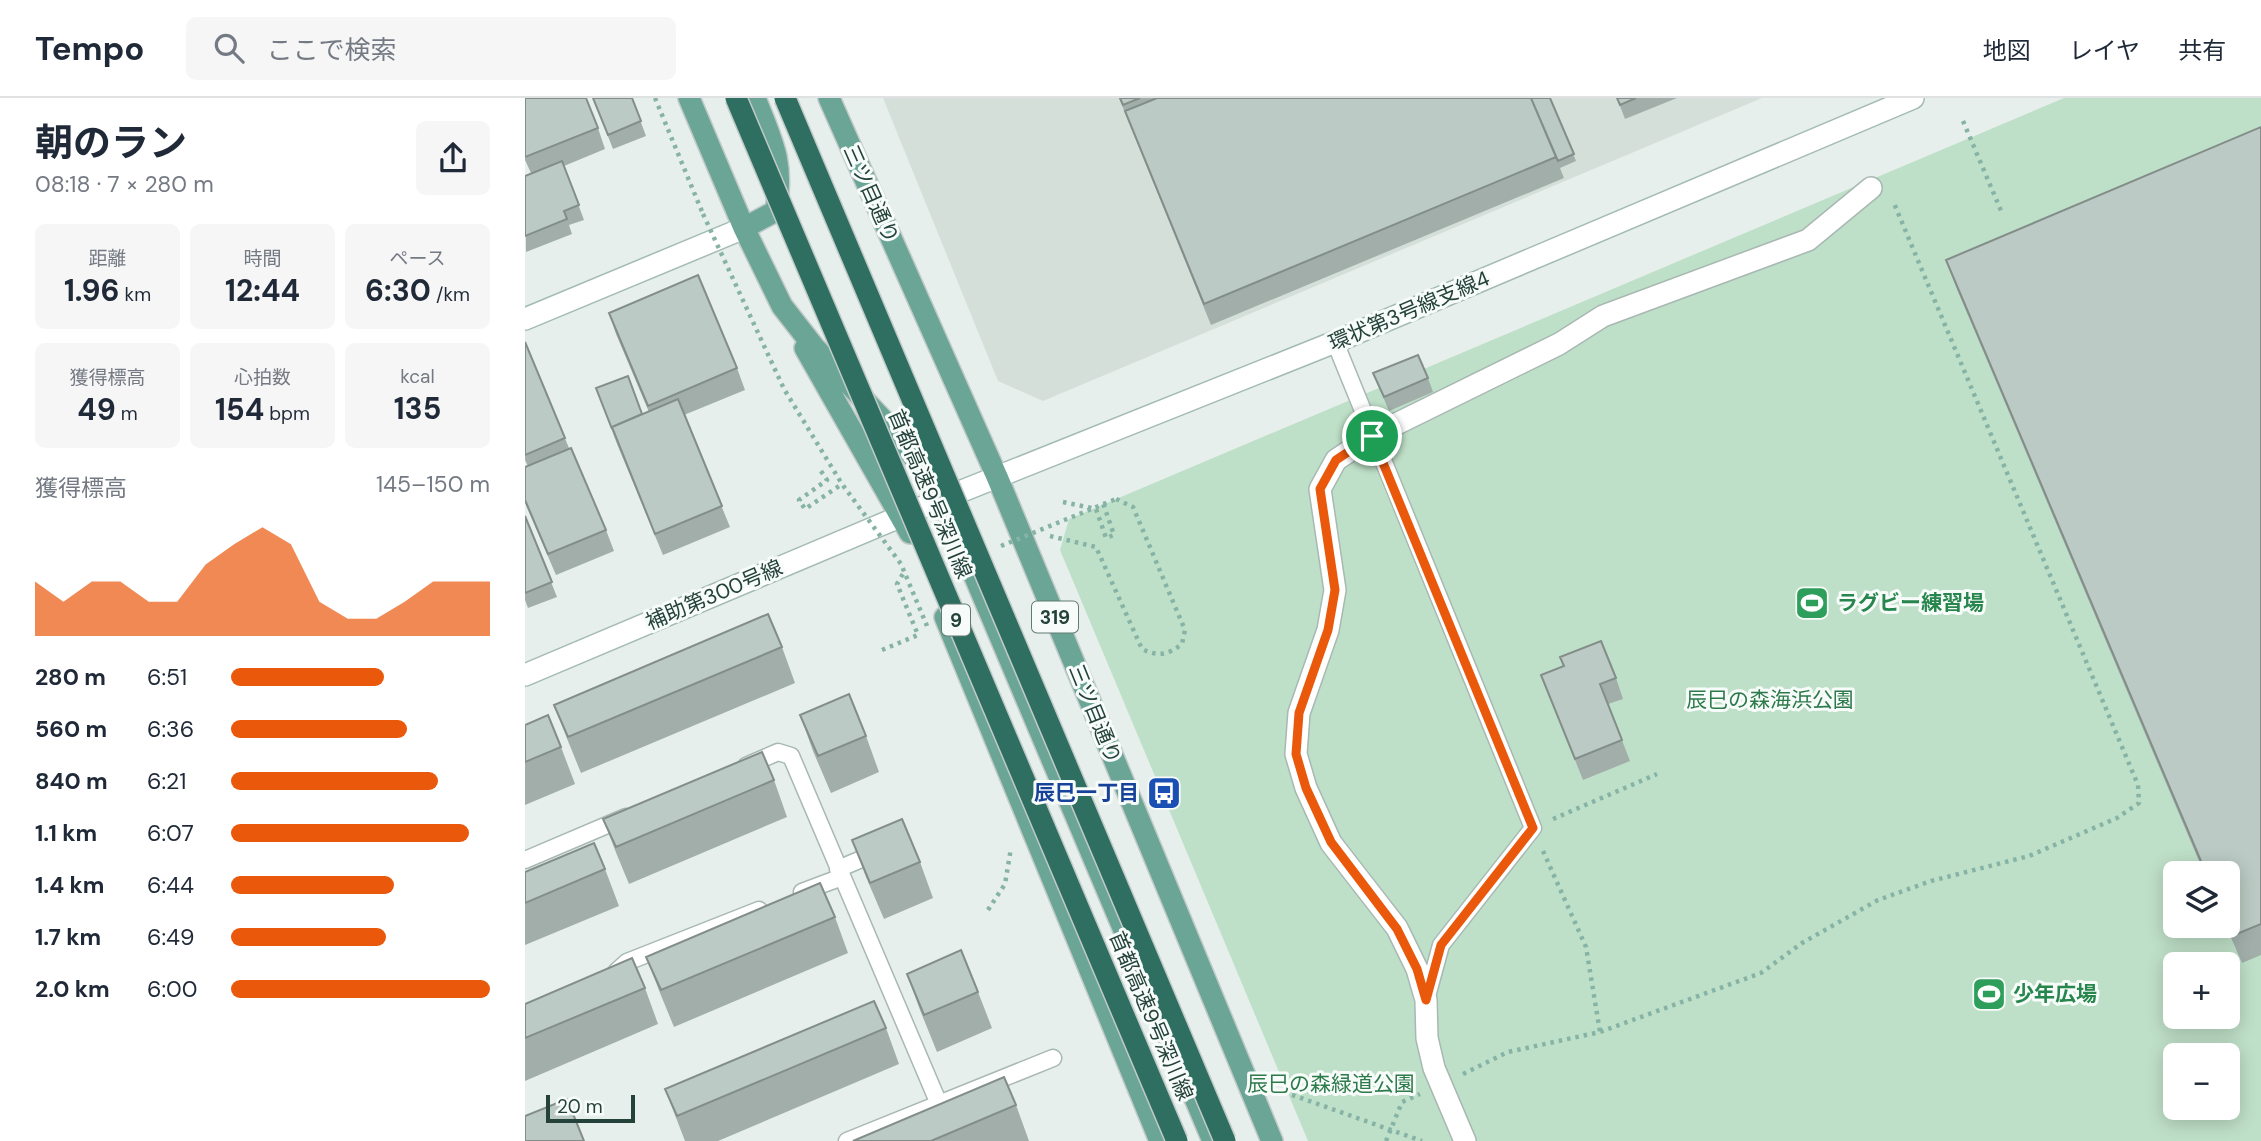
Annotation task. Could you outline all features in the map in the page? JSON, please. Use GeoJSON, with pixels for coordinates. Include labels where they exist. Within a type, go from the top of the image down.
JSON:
{"type":"FeatureCollection","features":[{"type":"Feature","properties":{"kind":"highway","name":"首都高速9号深川線"},"geometry":{"type":"LineString","coordinates":[[736,98],[1177,1141]]}},
{"type":"Feature","properties":{"kind":"highway","name":"首都高速9号深川線"},"geometry":{"type":"LineString","coordinates":[[785,98],[1225,1141]]}},
{"type":"Feature","properties":{"kind":"main road","name":"319"},"geometry":{"type":"LineString","coordinates":[[689,98],[744,228],[782,306],[814,347],[901,440],[942,499],[1213,1141]]}},
{"type":"Feature","properties":{"kind":"main road"},"geometry":{"type":"LineString","coordinates":[[744,228],[776,211],[781,181],[777,153],[755,98]]}},
{"type":"Feature","properties":{"kind":"main road","name":"三ツ目通り"},"geometry":{"type":"LineString","coordinates":[[828,98],[998,479],[1272,1141]]}},
{"type":"Feature","properties":{"kind":"main road"},"geometry":{"type":"LineString","coordinates":[[782,306],[844,421],[903,516],[1160,1141]]}},
{"type":"Feature","properties":{"kind":"street","name":"環状第3号線支線4"},"geometry":{"type":"LineString","coordinates":[[903,516],[1335,342],[1913,98]]}},
{"type":"Feature","properties":{"kind":"street"},"geometry":{"type":"LineString","coordinates":[[1465,1141],[1441,1085],[1427,1038],[1426,1000],[1417,969],[1397,929],[1331,842],[1306,788],[1296,754],[1299,713],[1328,630],[1335,590],[1320,489],[1336,460],[1372,436],[1559,344],[1604,316],[1808,240],[1871,188]]}},
{"type":"Feature","properties":{"kind":"street"},"geometry":{"type":"LineString","coordinates":[[525,319],[744,228]]}},
{"type":"Feature","properties":{"kind":"street","name":"補助第300号線"},"geometry":{"type":"LineString","coordinates":[[525,675],[903,516]]}},
{"type":"Feature","properties":{"kind":"lane"},"geometry":{"type":"LineString","coordinates":[[1335,342],[1533,828],[1441,945],[1426,1000]]}},
{"type":"Feature","properties":{"kind":"lane"},"geometry":{"type":"LineString","coordinates":[[727,774],[778,752],[791,756],[939,1104]]}},
{"type":"Feature","properties":{"kind":"lane"},"geometry":{"type":"LineString","coordinates":[[525,860],[639,811]]}},
{"type":"Feature","properties":{"kind":"lane"},"geometry":{"type":"LineString","coordinates":[[604,982],[628,962],[785,899],[896,845]]}},
{"type":"Feature","properties":{"kind":"lane"},"geometry":{"type":"LineString","coordinates":[[847,1141],[1053,1058]]}},
{"type":"Feature","properties":{"kind":"path"},"geometry":{"type":"LineString","coordinates":[[655,98],[759,341],[803,423],[904,572],[927,626]]}},
{"type":"Feature","properties":{"kind":"path"},"geometry":{"type":"LineString","coordinates":[[1963,121],[2002,213]]}},
{"type":"Feature","properties":{"kind":"path"},"geometry":{"type":"LineString","coordinates":[[1386,1141],[1402,1102],[1508,1052],[1600,1032],[1761,972],[1802,943],[1878,900],[1931,881],[2029,856],[2117,818],[2139,803],[2138,785],[1892,199],[1871,188]]}},
{"type":"Feature","properties":{"kind":"path"},"geometry":{"type":"LineString","coordinates":[[821,471],[827,480],[799,500],[806,509],[842,484]]}},
{"type":"Feature","properties":{"kind":"path"},"geometry":{"type":"LineString","coordinates":[[996,548],[1116,499],[1133,507],[1185,630],[1182,644],[1170,653],[1155,656],[1142,649],[1095,547],[1049,536]]}},
{"type":"Feature","properties":{"kind":"path"},"geometry":{"type":"LineString","coordinates":[[1063,502],[1096,509],[1106,538],[1114,535],[1103,503]]}},
{"type":"Feature","properties":{"kind":"path"},"geometry":{"type":"LineString","coordinates":[[882,650],[918,635],[898,584],[904,572]]}},
{"type":"Feature","properties":{"kind":"path"},"geometry":{"type":"LineString","coordinates":[[909,585],[922,580]]}},
{"type":"Feature","properties":{"kind":"path"},"geometry":{"type":"LineString","coordinates":[[1600,1032],[1585,947],[1533,828],[1657,774]]}},
{"type":"Feature","properties":{"kind":"path"},"geometry":{"type":"LineString","coordinates":[[1284,1092],[1422,1141]]}},
{"type":"Feature","properties":{"kind":"shaded area"},"geometry":{"type":"Polygon","coordinates":[[[883,98],[1762,98],[1043,401],[998,381],[883,98]]]}},
{"type":"Feature","properties":{"kind":"green space","name":"辰巳の森海浜公園"},"geometry":{"type":"Polygon","coordinates":[[[2064,98],[2261,98],[2261,1141],[1308,1141],[1060,550],[1069,519],[2064,98]]]}},
{"type":"Feature","properties":{"kind":"building"},"geometry":{"type":"Polygon","coordinates":[[[525,98],[586,98],[598,128],[525,157],[525,98]]]}},
{"type":"Feature","properties":{"kind":"building"},"geometry":{"type":"Polygon","coordinates":[[[593,98],[632,98],[641,121],[608,135],[593,98]]]}},
{"type":"Feature","properties":{"kind":"building"},"geometry":{"type":"Polygon","coordinates":[[[1120,98],[1140,98],[1123,105],[1120,98]]]}},
{"type":"Feature","properties":{"kind":"building"},"geometry":{"type":"Polygon","coordinates":[[[1157,98],[1531,98],[1556,157],[1204,304],[1125,111],[1157,98]]]}},
{"type":"Feature","properties":{"kind":"building"},"geometry":{"type":"Polygon","coordinates":[[[1531,98],[1550,98],[1574,154],[1558,161],[1531,98]]]}},
{"type":"Feature","properties":{"kind":"building"},"geometry":{"type":"Polygon","coordinates":[[[1617,98],[1636,98],[1620,105],[1617,98]]]}},
{"type":"Feature","properties":{"kind":"building"},"geometry":{"type":"Polygon","coordinates":[[[2261,127],[2261,924],[2240,933],[2240,861],[2201,861],[1946,260],[2261,127]]]}},
{"type":"Feature","properties":{"kind":"building"},"geometry":{"type":"Polygon","coordinates":[[[562,161],[579,205],[564,211],[567,219],[525,236],[525,176],[562,161]]]}},
{"type":"Feature","properties":{"kind":"building"},"geometry":{"type":"Polygon","coordinates":[[[698,275],[737,368],[648,406],[609,313],[698,275]]]}},
{"type":"Feature","properties":{"kind":"building"},"geometry":{"type":"Polygon","coordinates":[[[525,342],[565,438],[525,455],[525,342]]]}},
{"type":"Feature","properties":{"kind":"building"},"geometry":{"type":"Polygon","coordinates":[[[1418,355],[1428,378],[1384,397],[1373,373],[1418,355]]]}},
{"type":"Feature","properties":{"kind":"building"},"geometry":{"type":"Polygon","coordinates":[[[628,376],[642,414],[612,429],[596,388],[628,376]]]}},
{"type":"Feature","properties":{"kind":"building"},"geometry":{"type":"Polygon","coordinates":[[[678,399],[722,506],[655,534],[612,427],[678,399]]]}},
{"type":"Feature","properties":{"kind":"building"},"geometry":{"type":"Polygon","coordinates":[[[571,448],[606,530],[548,554],[525,500],[525,467],[571,448]]]}},
{"type":"Feature","properties":{"kind":"building"},"geometry":{"type":"Polygon","coordinates":[[[525,516],[552,582],[525,593],[525,516]]]}},
{"type":"Feature","properties":{"kind":"building"},"geometry":{"type":"Polygon","coordinates":[[[768,614],[782,647],[568,737],[554,705],[768,614]]]}},
{"type":"Feature","properties":{"kind":"building"},"geometry":{"type":"Polygon","coordinates":[[[1601,641],[1616,678],[1600,684],[1622,740],[1575,759],[1541,675],[1564,666],[1560,657],[1601,641]]]}},
{"type":"Feature","properties":{"kind":"building"},"geometry":{"type":"Polygon","coordinates":[[[849,694],[866,736],[818,756],[800,715],[849,694]]]}},
{"type":"Feature","properties":{"kind":"building"},"geometry":{"type":"Polygon","coordinates":[[[548,715],[561,747],[525,762],[525,725],[548,715]]]}},
{"type":"Feature","properties":{"kind":"building"},"geometry":{"type":"Polygon","coordinates":[[[762,752],[774,780],[616,847],[603,819],[762,752]]]}},
{"type":"Feature","properties":{"kind":"building"},"geometry":{"type":"Polygon","coordinates":[[[902,819],[920,862],[870,883],[852,840],[902,819]]]}},
{"type":"Feature","properties":{"kind":"building"},"geometry":{"type":"Polygon","coordinates":[[[594,843],[605,869],[525,903],[525,872],[594,843]]]}},
{"type":"Feature","properties":{"kind":"building"},"geometry":{"type":"Polygon","coordinates":[[[820,883],[835,917],[661,990],[646,957],[820,883]]]}},
{"type":"Feature","properties":{"kind":"building"},"geometry":{"type":"Polygon","coordinates":[[[961,950],[978,992],[924,1015],[907,974],[961,950]]]}},
{"type":"Feature","properties":{"kind":"building"},"geometry":{"type":"Polygon","coordinates":[[[632,958],[645,988],[525,1038],[525,1004],[632,958]]]}},
{"type":"Feature","properties":{"kind":"building"},"geometry":{"type":"Polygon","coordinates":[[[874,1001],[886,1028],[677,1116],[665,1089],[874,1001]]]}},
{"type":"Feature","properties":{"kind":"building"},"geometry":{"type":"Polygon","coordinates":[[[1004,1077],[1016,1105],[931,1141],[853,1141],[1004,1077]]]}},
{"type":"Feature","properties":{"kind":"building"},"geometry":{"type":"Polygon","coordinates":[[[567,1099],[584,1141],[525,1141],[525,1116],[567,1099]]]}},
{"type":"Feature","properties":{"kind":"place","name":"ラグビー練習場"},"geometry":{"type":"Point","coordinates":[1812,603]}},
{"type":"Feature","properties":{"kind":"place","name":"辰巳一丁目"},"geometry":{"type":"Point","coordinates":[1164,793]}},
{"type":"Feature","properties":{"kind":"place","name":"少年広場"},"geometry":{"type":"Point","coordinates":[1989,994]}},
{"type":"Feature","properties":{"kind":"route"},"geometry":{"type":"LineString","coordinates":[[1372,436],[1533,828],[1441,945],[1426,1000],[1417,969],[1397,929],[1331,842],[1306,788],[1296,754],[1299,713],[1328,630],[1335,590],[1320,489],[1336,460],[1372,436]]}},
{"type":"Feature","properties":{"kind":"park label","name":"辰巳の森緑道公園"},"geometry":{"type":"Point","coordinates":[1331,1084]}}]}
